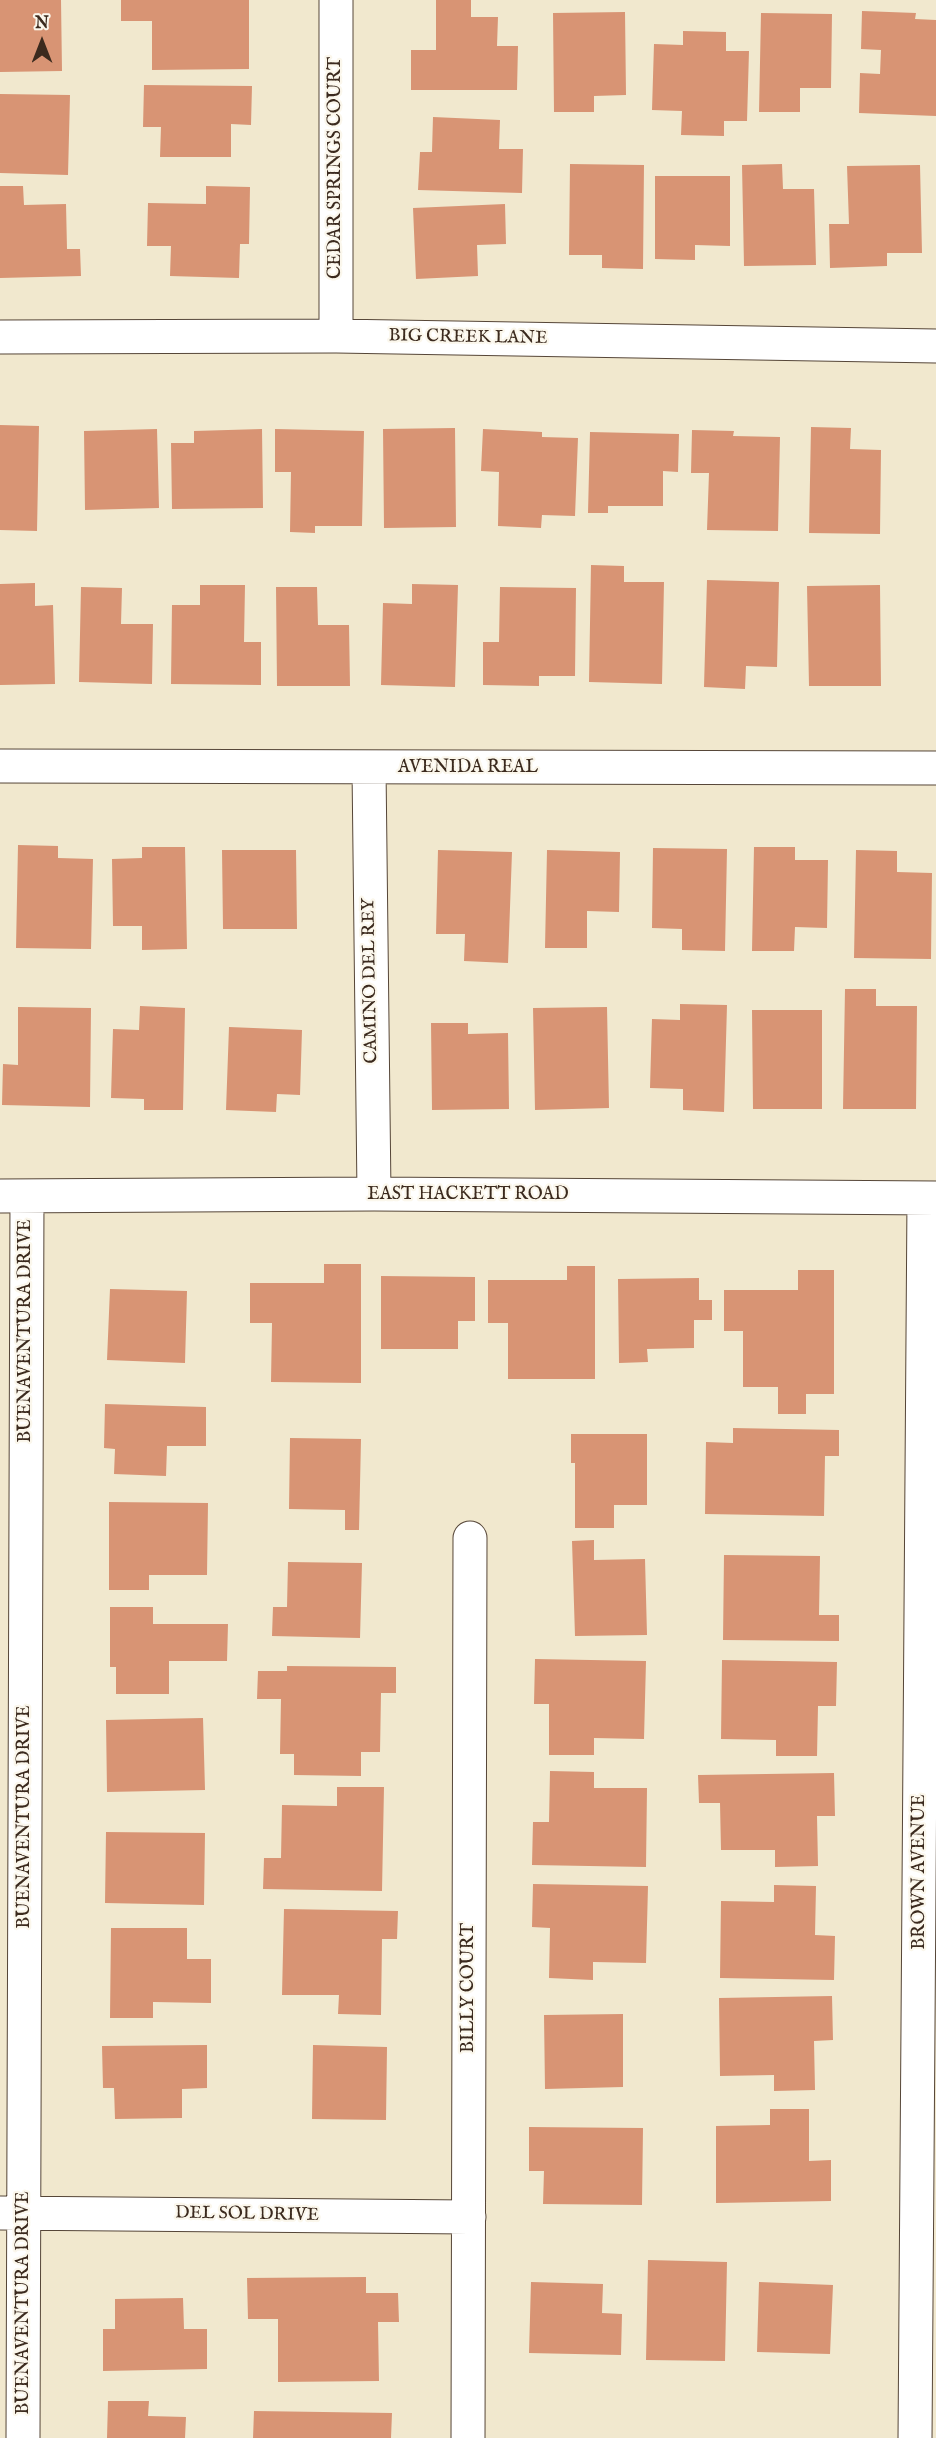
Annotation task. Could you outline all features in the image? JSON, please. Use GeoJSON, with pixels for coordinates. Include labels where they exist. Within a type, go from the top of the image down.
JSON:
{"type":"FeatureCollection","features":[{"type":"Feature","properties":{"kind":"street","name":"CEDAR SPRINGS COURT"},"geometry":{"type":"LineString","coordinates":[[336,0],[336,336]]}},
{"type":"Feature","properties":{"kind":"street","name":"BIG CREEK LANE"},"geometry":{"type":"LineString","coordinates":[[0,337],[336,336],[936,346]]}},
{"type":"Feature","properties":{"kind":"street","name":"AVENIDA REAL"},"geometry":{"type":"LineString","coordinates":[[0,766],[936,768]]}},
{"type":"Feature","properties":{"kind":"street","name":"CAMINO DEL REY"},"geometry":{"type":"LineString","coordinates":[[369,768],[374,1194]]}},
{"type":"Feature","properties":{"kind":"street","name":"EAST HACKETT ROAD"},"geometry":{"type":"LineString","coordinates":[[13,1196],[374,1194],[930,1198]]}},
{"type":"Feature","properties":{"kind":"street","name":"BUENAVENTURA DRIVE"},"geometry":{"type":"LineString","coordinates":[[13,1196],[13,2213],[23,2438]]}},
{"type":"Feature","properties":{"kind":"street","name":"BROWN AVENUE"},"geometry":{"type":"LineString","coordinates":[[915,2438],[929,1621],[930,1198]]}},
{"type":"Feature","properties":{"kind":"street","name":"BILLY COURT"},"geometry":{"type":"LineString","coordinates":[[468,2438],[470,1538]]}},
{"type":"Feature","properties":{"kind":"street","name":"DEL SOL DRIVE"},"geometry":{"type":"LineString","coordinates":[[13,2213],[469,2217]]}},
{"type":"Feature","properties":{"kind":"building"},"geometry":{"type":"Polygon","coordinates":[[[0,0],[61,0],[62,71],[0,72],[0,0]]]}},
{"type":"Feature","properties":{"kind":"building"},"geometry":{"type":"Polygon","coordinates":[[[121,0],[249,0],[249,69],[152,70],[152,21],[121,21],[121,0]]]}},
{"type":"Feature","properties":{"kind":"building"},"geometry":{"type":"Polygon","coordinates":[[[436,0],[471,0],[471,17],[498,17],[497,46],[518,46],[517,90],[411,90],[411,50],[436,50],[436,0]]]}},
{"type":"Feature","properties":{"kind":"building"},"geometry":{"type":"Polygon","coordinates":[[[862,11],[916,13],[915,19],[936,20],[936,116],[859,113],[860,73],[880,74],[881,50],[861,49],[862,11]]]}},
{"type":"Feature","properties":{"kind":"building"},"geometry":{"type":"Polygon","coordinates":[[[625,12],[626,95],[594,96],[594,112],[554,112],[553,13],[625,12]]]}},
{"type":"Feature","properties":{"kind":"building"},"geometry":{"type":"Polygon","coordinates":[[[761,13],[832,14],[831,88],[800,88],[800,112],[759,112],[761,13]]]}},
{"type":"Feature","properties":{"kind":"building"},"geometry":{"type":"Polygon","coordinates":[[[683,31],[726,32],[726,51],[749,51],[747,121],[724,121],[724,136],[681,135],[682,111],[652,110],[654,44],[683,45],[683,31]]]}},
{"type":"Feature","properties":{"kind":"building"},"geometry":{"type":"Polygon","coordinates":[[[144,85],[252,86],[251,125],[231,124],[231,157],[160,157],[161,127],[143,127],[144,85]]]}},
{"type":"Feature","properties":{"kind":"building"},"geometry":{"type":"Polygon","coordinates":[[[0,94],[70,95],[68,175],[0,173],[0,94]]]}},
{"type":"Feature","properties":{"kind":"building"},"geometry":{"type":"Polygon","coordinates":[[[433,117],[500,120],[499,149],[523,149],[522,193],[418,190],[420,152],[432,152],[433,117]]]}},
{"type":"Feature","properties":{"kind":"building"},"geometry":{"type":"Polygon","coordinates":[[[570,164],[644,165],[643,269],[602,268],[602,255],[569,255],[570,164]]]}},
{"type":"Feature","properties":{"kind":"building"},"geometry":{"type":"Polygon","coordinates":[[[782,164],[783,189],[814,189],[816,265],[744,266],[742,165],[782,164]]]}},
{"type":"Feature","properties":{"kind":"building"},"geometry":{"type":"Polygon","coordinates":[[[920,165],[922,253],[887,253],[887,266],[830,268],[829,224],[849,224],[847,166],[920,165]]]}},
{"type":"Feature","properties":{"kind":"building"},"geometry":{"type":"Polygon","coordinates":[[[655,176],[730,176],[730,246],[695,245],[695,260],[655,259],[655,176]]]}},
{"type":"Feature","properties":{"kind":"building"},"geometry":{"type":"Polygon","coordinates":[[[0,186],[23,186],[24,205],[66,204],[67,249],[80,249],[81,276],[0,278],[0,186]]]}},
{"type":"Feature","properties":{"kind":"building"},"geometry":{"type":"Polygon","coordinates":[[[206,186],[250,187],[249,244],[240,244],[239,278],[170,276],[171,246],[147,246],[148,203],[206,204],[206,186]]]}},
{"type":"Feature","properties":{"kind":"building"},"geometry":{"type":"Polygon","coordinates":[[[505,204],[506,244],[477,245],[478,276],[416,279],[413,208],[505,204]]]}},
{"type":"Feature","properties":{"kind":"building"},"geometry":{"type":"Polygon","coordinates":[[[0,425],[39,426],[37,531],[0,530],[0,425]]]}},
{"type":"Feature","properties":{"kind":"building"},"geometry":{"type":"Polygon","coordinates":[[[811,427],[851,428],[850,449],[881,450],[880,534],[809,533],[811,427]]]}},
{"type":"Feature","properties":{"kind":"building"},"geometry":{"type":"Polygon","coordinates":[[[455,428],[456,527],[384,528],[383,429],[455,428]]]}},
{"type":"Feature","properties":{"kind":"building"},"geometry":{"type":"Polygon","coordinates":[[[157,429],[159,508],[85,510],[84,431],[157,429]]]}},
{"type":"Feature","properties":{"kind":"building"},"geometry":{"type":"Polygon","coordinates":[[[262,429],[263,508],[172,509],[171,443],[194,443],[194,431],[262,429]]]}},
{"type":"Feature","properties":{"kind":"building"},"geometry":{"type":"Polygon","coordinates":[[[275,429],[364,431],[362,526],[315,526],[315,533],[290,532],[291,472],[275,472],[275,429]]]}},
{"type":"Feature","properties":{"kind":"building"},"geometry":{"type":"Polygon","coordinates":[[[483,429],[542,432],[542,437],[578,438],[575,516],[542,515],[541,528],[498,526],[499,472],[481,471],[483,429]]]}},
{"type":"Feature","properties":{"kind":"building"},"geometry":{"type":"Polygon","coordinates":[[[692,430],[734,431],[733,436],[780,437],[778,531],[707,530],[709,473],[691,473],[692,430]]]}},
{"type":"Feature","properties":{"kind":"building"},"geometry":{"type":"Polygon","coordinates":[[[590,432],[679,434],[678,472],[663,471],[663,506],[608,506],[608,513],[588,513],[590,432]]]}},
{"type":"Feature","properties":{"kind":"building"},"geometry":{"type":"Polygon","coordinates":[[[591,565],[624,566],[624,582],[664,582],[662,684],[589,682],[591,565]]]}},
{"type":"Feature","properties":{"kind":"building"},"geometry":{"type":"Polygon","coordinates":[[[707,580],[779,582],[777,667],[746,666],[745,689],[704,687],[707,580]]]}},
{"type":"Feature","properties":{"kind":"building"},"geometry":{"type":"Polygon","coordinates":[[[35,583],[35,606],[53,605],[55,684],[0,685],[0,584],[35,583]]]}},
{"type":"Feature","properties":{"kind":"building"},"geometry":{"type":"Polygon","coordinates":[[[412,584],[458,585],[455,687],[381,685],[383,603],[412,604],[412,584]]]}},
{"type":"Feature","properties":{"kind":"building"},"geometry":{"type":"Polygon","coordinates":[[[200,585],[245,585],[244,642],[261,642],[261,685],[171,684],[172,605],[200,605],[200,585]]]}},
{"type":"Feature","properties":{"kind":"building"},"geometry":{"type":"Polygon","coordinates":[[[880,585],[881,686],[809,686],[807,586],[880,585]]]}},
{"type":"Feature","properties":{"kind":"building"},"geometry":{"type":"Polygon","coordinates":[[[81,587],[122,588],[121,624],[153,624],[152,684],[79,682],[81,587]]]}},
{"type":"Feature","properties":{"kind":"building"},"geometry":{"type":"Polygon","coordinates":[[[276,587],[317,587],[318,625],[349,625],[350,686],[277,686],[276,587]]]}},
{"type":"Feature","properties":{"kind":"building"},"geometry":{"type":"Polygon","coordinates":[[[500,587],[576,588],[575,676],[539,676],[539,686],[483,685],[483,642],[499,642],[500,587]]]}},
{"type":"Feature","properties":{"kind":"building"},"geometry":{"type":"Polygon","coordinates":[[[18,845],[58,846],[58,858],[93,859],[91,949],[16,948],[18,845]]]}},
{"type":"Feature","properties":{"kind":"building"},"geometry":{"type":"Polygon","coordinates":[[[142,847],[185,847],[187,949],[142,950],[142,926],[113,926],[112,859],[142,858],[142,847]]]}},
{"type":"Feature","properties":{"kind":"building"},"geometry":{"type":"Polygon","coordinates":[[[754,847],[795,847],[795,860],[828,860],[827,928],[795,927],[794,951],[752,951],[754,847]]]}},
{"type":"Feature","properties":{"kind":"building"},"geometry":{"type":"Polygon","coordinates":[[[653,848],[727,849],[725,951],[682,950],[682,929],[652,928],[653,848]]]}},
{"type":"Feature","properties":{"kind":"building"},"geometry":{"type":"Polygon","coordinates":[[[222,850],[296,850],[297,929],[223,929],[222,850]]]}},
{"type":"Feature","properties":{"kind":"building"},"geometry":{"type":"Polygon","coordinates":[[[438,850],[512,852],[508,963],[464,961],[465,934],[436,934],[438,850]]]}},
{"type":"Feature","properties":{"kind":"building"},"geometry":{"type":"Polygon","coordinates":[[[547,850],[620,852],[619,912],[587,911],[587,948],[545,948],[547,850]]]}},
{"type":"Feature","properties":{"kind":"building"},"geometry":{"type":"Polygon","coordinates":[[[856,850],[897,851],[897,872],[932,873],[931,959],[854,958],[856,850]]]}},
{"type":"Feature","properties":{"kind":"building"},"geometry":{"type":"Polygon","coordinates":[[[845,989],[876,989],[876,1006],[917,1006],[916,1109],[843,1109],[845,989]]]}},
{"type":"Feature","properties":{"kind":"building"},"geometry":{"type":"Polygon","coordinates":[[[680,1004],[727,1005],[724,1112],[683,1110],[683,1089],[650,1088],[652,1019],[680,1020],[680,1004]]]}},
{"type":"Feature","properties":{"kind":"building"},"geometry":{"type":"Polygon","coordinates":[[[140,1006],[185,1008],[183,1110],[144,1110],[144,1099],[111,1098],[113,1029],[139,1030],[140,1006]]]}},
{"type":"Feature","properties":{"kind":"building"},"geometry":{"type":"Polygon","coordinates":[[[18,1007],[91,1008],[90,1107],[2,1105],[3,1064],[18,1065],[18,1007]]]}},
{"type":"Feature","properties":{"kind":"building"},"geometry":{"type":"Polygon","coordinates":[[[607,1007],[609,1108],[535,1110],[533,1008],[607,1007]]]}},
{"type":"Feature","properties":{"kind":"building"},"geometry":{"type":"Polygon","coordinates":[[[752,1010],[822,1010],[822,1109],[753,1109],[752,1010]]]}},
{"type":"Feature","properties":{"kind":"building"},"geometry":{"type":"Polygon","coordinates":[[[431,1023],[468,1023],[468,1034],[508,1033],[509,1109],[432,1110],[431,1023]]]}},
{"type":"Feature","properties":{"kind":"building"},"geometry":{"type":"Polygon","coordinates":[[[229,1027],[302,1030],[300,1095],[277,1094],[276,1112],[226,1110],[229,1027]]]}},
{"type":"Feature","properties":{"kind":"building"},"geometry":{"type":"Polygon","coordinates":[[[324,1264],[361,1264],[361,1383],[271,1382],[272,1323],[250,1323],[250,1283],[324,1283],[324,1264]]]}},
{"type":"Feature","properties":{"kind":"building"},"geometry":{"type":"Polygon","coordinates":[[[567,1266],[595,1266],[595,1379],[508,1379],[508,1323],[488,1323],[488,1280],[567,1280],[567,1266]]]}},
{"type":"Feature","properties":{"kind":"building"},"geometry":{"type":"Polygon","coordinates":[[[798,1270],[834,1270],[834,1394],[806,1394],[806,1414],[778,1414],[778,1387],[743,1387],[743,1331],[724,1331],[724,1290],[798,1290],[798,1270]]]}},
{"type":"Feature","properties":{"kind":"building"},"geometry":{"type":"Polygon","coordinates":[[[381,1276],[475,1277],[475,1321],[458,1321],[458,1349],[381,1349],[381,1276]]]}},
{"type":"Feature","properties":{"kind":"building"},"geometry":{"type":"Polygon","coordinates":[[[699,1278],[699,1300],[712,1300],[712,1320],[694,1320],[694,1348],[647,1349],[648,1362],[619,1363],[618,1279],[699,1278]]]}},
{"type":"Feature","properties":{"kind":"building"},"geometry":{"type":"Polygon","coordinates":[[[110,1289],[187,1291],[185,1363],[107,1360],[110,1289]]]}},
{"type":"Feature","properties":{"kind":"building"},"geometry":{"type":"Polygon","coordinates":[[[105,1404],[206,1407],[206,1446],[167,1446],[166,1476],[114,1474],[115,1449],[104,1448],[105,1404]]]}},
{"type":"Feature","properties":{"kind":"building"},"geometry":{"type":"Polygon","coordinates":[[[733,1428],[839,1430],[839,1456],[825,1456],[824,1516],[705,1514],[706,1442],[733,1443],[733,1428]]]}},
{"type":"Feature","properties":{"kind":"building"},"geometry":{"type":"Polygon","coordinates":[[[571,1434],[647,1434],[647,1505],[614,1505],[614,1528],[575,1528],[575,1463],[571,1463],[571,1434]]]}},
{"type":"Feature","properties":{"kind":"building"},"geometry":{"type":"Polygon","coordinates":[[[290,1438],[361,1439],[359,1530],[345,1530],[345,1510],[289,1509],[290,1438]]]}},
{"type":"Feature","properties":{"kind":"building"},"geometry":{"type":"Polygon","coordinates":[[[109,1502],[208,1503],[207,1575],[149,1575],[149,1590],[109,1590],[109,1502]]]}},
{"type":"Feature","properties":{"kind":"building"},"geometry":{"type":"Polygon","coordinates":[[[594,1540],[594,1560],[645,1559],[647,1635],[575,1636],[572,1541],[594,1540]]]}},
{"type":"Feature","properties":{"kind":"building"},"geometry":{"type":"Polygon","coordinates":[[[724,1555],[820,1556],[819,1615],[839,1615],[839,1641],[723,1640],[724,1555]]]}},
{"type":"Feature","properties":{"kind":"building"},"geometry":{"type":"Polygon","coordinates":[[[288,1562],[362,1563],[360,1638],[272,1636],[273,1607],[287,1607],[288,1562]]]}},
{"type":"Feature","properties":{"kind":"building"},"geometry":{"type":"Polygon","coordinates":[[[110,1607],[153,1607],[153,1624],[228,1624],[227,1661],[169,1661],[169,1694],[116,1694],[116,1667],[110,1667],[110,1607]]]}},
{"type":"Feature","properties":{"kind":"building"},"geometry":{"type":"Polygon","coordinates":[[[535,1659],[646,1661],[644,1739],[594,1738],[594,1755],[549,1755],[549,1704],[534,1704],[535,1659]]]}},
{"type":"Feature","properties":{"kind":"building"},"geometry":{"type":"Polygon","coordinates":[[[722,1660],[837,1662],[836,1706],[818,1706],[817,1756],[776,1756],[776,1740],[721,1739],[722,1660]]]}},
{"type":"Feature","properties":{"kind":"building"},"geometry":{"type":"Polygon","coordinates":[[[287,1666],[396,1667],[396,1693],[381,1693],[380,1752],[361,1752],[361,1776],[294,1775],[294,1754],[280,1754],[281,1699],[257,1699],[258,1671],[287,1671],[287,1666]]]}},
{"type":"Feature","properties":{"kind":"building"},"geometry":{"type":"Polygon","coordinates":[[[203,1718],[205,1790],[107,1792],[106,1720],[203,1718]]]}},
{"type":"Feature","properties":{"kind":"building"},"geometry":{"type":"Polygon","coordinates":[[[550,1771],[594,1772],[594,1788],[647,1788],[646,1867],[532,1865],[533,1822],[549,1822],[550,1771]]]}},
{"type":"Feature","properties":{"kind":"building"},"geometry":{"type":"Polygon","coordinates":[[[834,1773],[835,1816],[817,1816],[818,1866],[775,1867],[775,1850],[721,1850],[720,1803],[699,1803],[698,1775],[834,1773]]]}},
{"type":"Feature","properties":{"kind":"building"},"geometry":{"type":"Polygon","coordinates":[[[337,1787],[384,1787],[382,1891],[263,1889],[264,1858],[281,1858],[282,1805],[337,1806],[337,1787]]]}},
{"type":"Feature","properties":{"kind":"building"},"geometry":{"type":"Polygon","coordinates":[[[106,1832],[205,1833],[204,1905],[105,1903],[106,1832]]]}},
{"type":"Feature","properties":{"kind":"building"},"geometry":{"type":"Polygon","coordinates":[[[533,1884],[648,1886],[646,1963],[593,1962],[593,1980],[549,1978],[550,1928],[532,1927],[533,1884]]]}},
{"type":"Feature","properties":{"kind":"building"},"geometry":{"type":"Polygon","coordinates":[[[774,1885],[816,1886],[815,1935],[835,1936],[834,1980],[720,1978],[721,1901],[774,1902],[774,1885]]]}},
{"type":"Feature","properties":{"kind":"building"},"geometry":{"type":"Polygon","coordinates":[[[284,1909],[398,1911],[397,1939],[382,1939],[381,2015],[338,2014],[339,1995],[282,1995],[284,1909]]]}},
{"type":"Feature","properties":{"kind":"building"},"geometry":{"type":"Polygon","coordinates":[[[111,1928],[187,1928],[187,1959],[211,1959],[211,2003],[153,2002],[153,2018],[110,2018],[111,1928]]]}},
{"type":"Feature","properties":{"kind":"building"},"geometry":{"type":"Polygon","coordinates":[[[832,1996],[833,2040],[814,2041],[815,2090],[774,2091],[774,2075],[720,2076],[719,1998],[832,1996]]]}},
{"type":"Feature","properties":{"kind":"building"},"geometry":{"type":"Polygon","coordinates":[[[623,2014],[623,2087],[545,2089],[544,2015],[623,2014]]]}},
{"type":"Feature","properties":{"kind":"building"},"geometry":{"type":"Polygon","coordinates":[[[207,2045],[207,2088],[182,2089],[182,2118],[115,2119],[114,2088],[103,2088],[102,2046],[207,2045]]]}},
{"type":"Feature","properties":{"kind":"building"},"geometry":{"type":"Polygon","coordinates":[[[313,2045],[387,2047],[386,2120],[312,2119],[313,2045]]]}},
{"type":"Feature","properties":{"kind":"building"},"geometry":{"type":"Polygon","coordinates":[[[770,2109],[809,2109],[809,2161],[831,2160],[831,2201],[716,2203],[716,2126],[770,2125],[770,2109]]]}},
{"type":"Feature","properties":{"kind":"building"},"geometry":{"type":"Polygon","coordinates":[[[529,2127],[643,2128],[642,2205],[543,2204],[544,2171],[529,2171],[529,2127]]]}},
{"type":"Feature","properties":{"kind":"building"},"geometry":{"type":"Polygon","coordinates":[[[648,2260],[727,2262],[725,2361],[646,2360],[648,2260]]]}},
{"type":"Feature","properties":{"kind":"building"},"geometry":{"type":"Polygon","coordinates":[[[366,2277],[366,2293],[398,2293],[399,2322],[378,2322],[379,2381],[278,2382],[278,2319],[248,2319],[247,2278],[366,2277]]]}},
{"type":"Feature","properties":{"kind":"building"},"geometry":{"type":"Polygon","coordinates":[[[531,2282],[603,2284],[602,2313],[622,2314],[621,2355],[529,2353],[531,2282]]]}},
{"type":"Feature","properties":{"kind":"building"},"geometry":{"type":"Polygon","coordinates":[[[759,2282],[833,2285],[830,2354],[757,2352],[759,2282]]]}},
{"type":"Feature","properties":{"kind":"building"},"geometry":{"type":"Polygon","coordinates":[[[183,2298],[184,2329],[207,2329],[207,2369],[103,2371],[103,2329],[115,2329],[115,2299],[183,2298]]]}},
{"type":"Feature","properties":{"kind":"building"},"geometry":{"type":"Polygon","coordinates":[[[108,2401],[149,2401],[148,2416],[186,2417],[185,2438],[107,2438],[108,2401]]]}},
{"type":"Feature","properties":{"kind":"building"},"geometry":{"type":"Polygon","coordinates":[[[254,2411],[392,2413],[391,2438],[253,2438],[254,2411]]]}}]}
